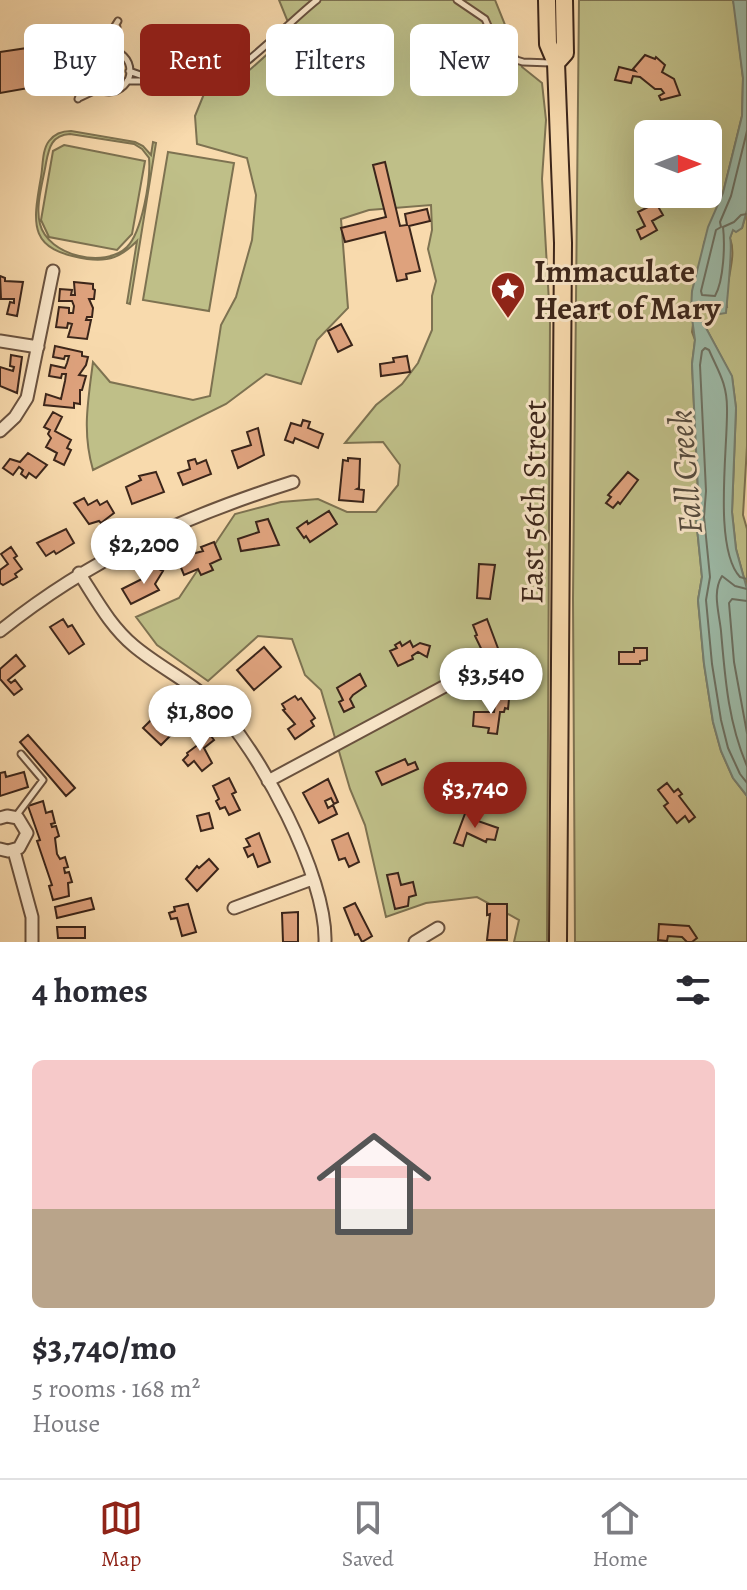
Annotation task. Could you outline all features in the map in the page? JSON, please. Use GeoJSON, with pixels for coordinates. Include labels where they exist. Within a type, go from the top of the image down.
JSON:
{"type":"FeatureCollection","features":[{"type":"Feature","properties":{"kind":"main road","name":"East 56th Street"},"geometry":{"type":"LineString","coordinates":[[547,0],[548,44],[556,63],[563,243],[558,942]]}},
{"type":"Feature","properties":{"kind":"main road","name":"East 56th Street"},"geometry":{"type":"LineString","coordinates":[[556,63],[565,53],[564,0]]}},
{"type":"Feature","properties":{"kind":"street"},"geometry":{"type":"LineString","coordinates":[[0,431],[15,417],[27,398],[53,271]]}},
{"type":"Feature","properties":{"kind":"street"},"geometry":{"type":"LineString","coordinates":[[0,341],[38,347]]}},
{"type":"Feature","properties":{"kind":"street"},"geometry":{"type":"LineString","coordinates":[[0,631],[79,573],[127,546],[176,523],[293,482]]}},
{"type":"Feature","properties":{"kind":"street"},"geometry":{"type":"LineString","coordinates":[[79,573],[121,634],[196,690],[225,716],[246,742],[297,839],[322,906],[325,942]]}},
{"type":"Feature","properties":{"kind":"street"},"geometry":{"type":"LineString","coordinates":[[268,781],[447,685]]}},
{"type":"Feature","properties":{"kind":"street"},"geometry":{"type":"LineString","coordinates":[[0,818],[16,817],[23,822],[27,833],[24,844],[14,851],[0,849]]}},
{"type":"Feature","properties":{"kind":"street"},"geometry":{"type":"LineString","coordinates":[[14,851],[32,917],[32,942]]}},
{"type":"Feature","properties":{"kind":"street"},"geometry":{"type":"LineString","coordinates":[[234,908],[312,879]]}},
{"type":"Feature","properties":{"kind":"street"},"geometry":{"type":"LineString","coordinates":[[415,942],[438,928]]}},
{"type":"Feature","properties":{"kind":"lane"},"geometry":{"type":"LineString","coordinates":[[250,58],[317,0]]}},
{"type":"Feature","properties":{"kind":"lane"},"geometry":{"type":"LineString","coordinates":[[457,0],[485,19],[499,50],[507,57],[523,62],[556,63]]}},
{"type":"Feature","properties":{"kind":"lane"},"geometry":{"type":"LineString","coordinates":[[124,58],[129,71],[124,84]]}},
{"type":"Feature","properties":{"kind":"lane"},"geometry":{"type":"LineString","coordinates":[[129,71],[140,75]]}},
{"type":"Feature","properties":{"kind":"lane"},"geometry":{"type":"LineString","coordinates":[[127,81],[140,81]]}},
{"type":"Feature","properties":{"kind":"lane"},"geometry":{"type":"LineString","coordinates":[[16,817],[43,780],[21,754]]}},
{"type":"Feature","properties":{"kind":"green space"},"geometry":{"type":"Polygon","coordinates":[[[279,0],[495,0],[505,24],[410,24],[410,96],[518,96],[518,57],[522,67],[542,83],[546,120],[542,179],[550,320],[547,942],[514,942],[519,920],[477,897],[426,903],[386,917],[365,825],[350,789],[321,690],[305,675],[292,639],[258,636],[208,681],[157,645],[136,617],[179,598],[235,514],[281,502],[318,499],[347,512],[376,512],[398,485],[400,465],[383,442],[345,443],[376,405],[402,384],[418,363],[432,330],[432,296],[436,281],[428,249],[432,230],[431,205],[369,210],[341,219],[348,308],[317,340],[301,384],[266,374],[226,404],[93,470],[87,429],[93,362],[110,382],[193,400],[210,396],[221,325],[236,297],[252,240],[256,195],[247,158],[197,144],[195,116],[203,96],[250,96],[250,70],[266,55],[266,96],[394,96],[394,24],[289,24],[279,0]]]}},
{"type":"Feature","properties":{"kind":"green space"},"geometry":{"type":"Polygon","coordinates":[[[579,0],[733,0],[743,78],[742,116],[722,196],[722,120],[634,120],[634,208],[717,208],[704,243],[692,332],[695,340],[692,364],[698,491],[696,518],[702,577],[698,600],[713,722],[733,778],[747,796],[747,942],[575,942],[573,599],[579,0]]]}},
{"type":"Feature","properties":{"kind":"green space"},"geometry":{"type":"Polygon","coordinates":[[[68,131],[135,142],[151,155],[153,142],[156,143],[130,304],[127,303],[137,241],[114,257],[95,260],[68,255],[54,249],[39,233],[36,210],[45,149],[54,136],[68,131]],[[70,134],[52,143],[38,210],[45,235],[54,244],[78,256],[92,258],[117,254],[127,247],[141,218],[149,179],[149,158],[134,144],[70,134]]]}},
{"type":"Feature","properties":{"kind":"green space"},"geometry":{"type":"Polygon","coordinates":[[[64,145],[145,161],[132,234],[117,250],[49,237],[41,220],[53,151],[64,145]]]}},
{"type":"Feature","properties":{"kind":"green space"},"geometry":{"type":"Polygon","coordinates":[[[168,152],[234,163],[209,311],[143,300],[168,152]]]}},
{"type":"Feature","properties":{"kind":"green space"},"geometry":{"type":"Polygon","coordinates":[[[747,211],[747,446],[743,515],[747,529],[747,589],[736,549],[732,512],[736,408],[732,377],[698,308],[703,303],[711,304],[716,311],[727,307],[732,255],[730,238],[733,229],[742,228],[747,211]]]}},
{"type":"Feature","properties":{"kind":"water","name":"Fall Creek"},"geometry":{"type":"Polygon","coordinates":[[[733,0],[747,0],[747,210],[742,228],[736,232],[733,230],[730,238],[726,313],[720,314],[711,304],[703,303],[698,308],[732,376],[736,408],[732,512],[736,549],[747,589],[747,796],[733,778],[721,751],[704,664],[698,600],[702,577],[696,518],[698,491],[692,364],[695,340],[691,311],[692,291],[708,227],[716,208],[722,208],[722,195],[742,116],[743,78],[733,0]]]}},
{"type":"Feature","properties":{"kind":"building"},"geometry":{"type":"Polygon","coordinates":[[[24,48],[24,89],[0,93],[0,52],[24,48]]]}},
{"type":"Feature","properties":{"kind":"building"},"geometry":{"type":"Polygon","coordinates":[[[645,55],[656,57],[665,65],[662,72],[674,79],[680,95],[661,100],[659,96],[664,93],[661,89],[655,89],[640,77],[633,76],[631,83],[615,80],[619,67],[635,71],[633,69],[645,55]]]}},
{"type":"Feature","properties":{"kind":"building"},"geometry":{"type":"Polygon","coordinates":[[[385,162],[400,226],[407,225],[405,214],[427,209],[430,221],[409,226],[420,271],[406,274],[407,279],[397,281],[385,232],[345,242],[341,228],[386,217],[373,165],[385,162]]]}},
{"type":"Feature","properties":{"kind":"building"},"geometry":{"type":"Polygon","coordinates":[[[646,208],[659,208],[663,215],[652,221],[657,230],[641,239],[637,230],[645,226],[638,212],[646,208]]]}},
{"type":"Feature","properties":{"kind":"building"},"geometry":{"type":"Polygon","coordinates":[[[0,276],[5,281],[23,282],[17,316],[7,314],[14,299],[1,299],[0,276]]]}},
{"type":"Feature","properties":{"kind":"building"},"geometry":{"type":"Polygon","coordinates":[[[74,282],[93,284],[95,290],[94,299],[89,299],[93,308],[92,317],[86,320],[91,320],[87,339],[68,337],[72,324],[68,323],[67,328],[56,327],[59,307],[69,308],[69,313],[73,313],[72,301],[59,301],[60,289],[72,290],[71,295],[75,295],[74,282]]]}},
{"type":"Feature","properties":{"kind":"building"},"geometry":{"type":"Polygon","coordinates":[[[341,324],[352,345],[338,352],[328,331],[341,324]]]}},
{"type":"Feature","properties":{"kind":"building"},"geometry":{"type":"Polygon","coordinates":[[[55,346],[82,352],[82,356],[88,357],[79,375],[86,376],[80,390],[80,404],[74,403],[74,408],[44,405],[46,394],[61,399],[65,381],[66,374],[62,374],[61,378],[49,376],[51,365],[65,368],[69,356],[64,359],[53,357],[55,346]]]}},
{"type":"Feature","properties":{"kind":"building"},"geometry":{"type":"Polygon","coordinates":[[[11,355],[22,357],[17,393],[0,386],[0,367],[13,371],[11,355]]]}},
{"type":"Feature","properties":{"kind":"building"},"geometry":{"type":"Polygon","coordinates":[[[407,356],[410,372],[381,376],[380,364],[407,356]]]}},
{"type":"Feature","properties":{"kind":"building"},"geometry":{"type":"Polygon","coordinates":[[[53,412],[62,417],[55,431],[71,440],[67,448],[71,450],[64,465],[54,460],[57,453],[46,447],[51,438],[48,434],[50,430],[44,427],[53,412]]]}},
{"type":"Feature","properties":{"kind":"building"},"geometry":{"type":"Polygon","coordinates":[[[303,420],[310,422],[308,428],[323,434],[318,448],[295,438],[293,443],[285,440],[291,423],[301,426],[303,420]]]}},
{"type":"Feature","properties":{"kind":"building"},"geometry":{"type":"Polygon","coordinates":[[[258,428],[264,455],[238,468],[232,451],[251,445],[247,432],[258,428]]]}},
{"type":"Feature","properties":{"kind":"building"},"geometry":{"type":"Polygon","coordinates":[[[28,453],[47,465],[36,478],[29,473],[26,478],[19,467],[13,475],[3,468],[10,459],[20,462],[28,453]]]}},
{"type":"Feature","properties":{"kind":"building"},"geometry":{"type":"Polygon","coordinates":[[[348,458],[360,459],[357,489],[364,490],[363,502],[339,500],[343,460],[348,461],[348,458]]]}},
{"type":"Feature","properties":{"kind":"building"},"geometry":{"type":"Polygon","coordinates":[[[195,459],[197,464],[206,460],[211,474],[183,485],[178,473],[190,469],[188,461],[195,459]]]}},
{"type":"Feature","properties":{"kind":"building"},"geometry":{"type":"Polygon","coordinates":[[[156,472],[164,492],[132,504],[126,487],[141,480],[139,476],[156,472]]]}},
{"type":"Feature","properties":{"kind":"building"},"geometry":{"type":"Polygon","coordinates":[[[628,472],[638,480],[620,504],[618,502],[613,508],[606,503],[611,497],[608,495],[628,472]]]}},
{"type":"Feature","properties":{"kind":"building"},"geometry":{"type":"Polygon","coordinates":[[[84,498],[88,505],[97,500],[100,505],[107,501],[114,513],[101,523],[89,524],[74,503],[84,498]]]}},
{"type":"Feature","properties":{"kind":"building"},"geometry":{"type":"Polygon","coordinates":[[[329,511],[337,524],[310,542],[306,536],[304,538],[297,528],[329,511]]]}},
{"type":"Feature","properties":{"kind":"building"},"geometry":{"type":"Polygon","coordinates":[[[268,519],[279,545],[241,551],[238,539],[259,532],[256,522],[268,519]]]}},
{"type":"Feature","properties":{"kind":"building"},"geometry":{"type":"Polygon","coordinates":[[[66,529],[74,543],[46,556],[37,543],[66,529]]]}},
{"type":"Feature","properties":{"kind":"building"},"geometry":{"type":"Polygon","coordinates":[[[214,542],[221,559],[210,564],[213,570],[201,575],[198,569],[184,575],[177,558],[203,551],[201,547],[214,542]]]}},
{"type":"Feature","properties":{"kind":"building"},"geometry":{"type":"Polygon","coordinates":[[[11,547],[22,569],[15,574],[17,577],[3,585],[0,583],[0,570],[8,564],[1,554],[11,547]]]}},
{"type":"Feature","properties":{"kind":"building"},"geometry":{"type":"Polygon","coordinates":[[[479,564],[495,565],[490,599],[477,598],[479,564]]]}},
{"type":"Feature","properties":{"kind":"building"},"geometry":{"type":"Polygon","coordinates":[[[151,565],[163,571],[155,584],[159,590],[131,604],[122,589],[144,578],[151,565]]]}},
{"type":"Feature","properties":{"kind":"building"},"geometry":{"type":"Polygon","coordinates":[[[63,619],[68,627],[72,625],[84,644],[69,654],[50,627],[63,619]]]}},
{"type":"Feature","properties":{"kind":"building"},"geometry":{"type":"Polygon","coordinates":[[[487,619],[502,659],[489,665],[473,625],[487,619]]]}},
{"type":"Feature","properties":{"kind":"building"},"geometry":{"type":"Polygon","coordinates":[[[410,641],[413,647],[420,643],[430,646],[427,657],[418,652],[412,656],[413,659],[398,666],[390,651],[397,648],[395,645],[400,642],[402,646],[410,641]]]}},
{"type":"Feature","properties":{"kind":"building"},"geometry":{"type":"Polygon","coordinates":[[[264,647],[281,667],[254,690],[237,670],[264,647]]]}},
{"type":"Feature","properties":{"kind":"building"},"geometry":{"type":"Polygon","coordinates":[[[634,648],[647,648],[647,660],[640,661],[640,664],[619,664],[619,652],[634,652],[634,648]]]}},
{"type":"Feature","properties":{"kind":"building"},"geometry":{"type":"Polygon","coordinates":[[[16,655],[25,666],[8,680],[11,683],[15,680],[22,689],[14,695],[0,679],[0,669],[16,655]]]}},
{"type":"Feature","properties":{"kind":"building"},"geometry":{"type":"Polygon","coordinates":[[[360,674],[366,686],[350,699],[354,707],[344,712],[337,688],[360,674]]]}},
{"type":"Feature","properties":{"kind":"building"},"geometry":{"type":"Polygon","coordinates":[[[295,696],[298,700],[301,698],[315,718],[311,721],[314,726],[295,739],[288,729],[295,724],[283,710],[282,704],[295,696]]]}},
{"type":"Feature","properties":{"kind":"building"},"geometry":{"type":"Polygon","coordinates":[[[496,697],[509,699],[508,709],[500,712],[497,734],[488,733],[489,728],[473,726],[474,712],[494,712],[496,697]]]}},
{"type":"Feature","properties":{"kind":"building"},"geometry":{"type":"Polygon","coordinates":[[[160,711],[166,716],[160,723],[166,729],[172,722],[178,728],[161,745],[143,728],[160,711]]]}},
{"type":"Feature","properties":{"kind":"building"},"geometry":{"type":"Polygon","coordinates":[[[208,732],[214,740],[204,748],[212,763],[202,771],[194,761],[188,766],[183,760],[199,744],[197,740],[208,732]]]}},
{"type":"Feature","properties":{"kind":"building"},"geometry":{"type":"Polygon","coordinates":[[[28,735],[75,788],[66,796],[20,742],[28,735]]]}},
{"type":"Feature","properties":{"kind":"building"},"geometry":{"type":"Polygon","coordinates":[[[405,759],[408,765],[415,762],[418,769],[382,785],[376,772],[405,759]]]}},
{"type":"Feature","properties":{"kind":"building"},"geometry":{"type":"Polygon","coordinates":[[[5,772],[6,777],[24,772],[28,787],[0,796],[0,773],[5,772]]]}},
{"type":"Feature","properties":{"kind":"building"},"geometry":{"type":"Polygon","coordinates":[[[229,778],[240,810],[229,815],[225,807],[220,809],[213,786],[229,778]]]}},
{"type":"Feature","properties":{"kind":"building"},"geometry":{"type":"Polygon","coordinates":[[[328,779],[338,802],[334,804],[331,798],[325,801],[328,808],[333,805],[337,814],[319,823],[303,793],[328,779]]]}},
{"type":"Feature","properties":{"kind":"building"},"geometry":{"type":"Polygon","coordinates":[[[667,783],[674,792],[678,789],[682,794],[679,796],[695,817],[689,822],[685,816],[677,823],[664,806],[668,803],[658,790],[667,783]]]}},
{"type":"Feature","properties":{"kind":"building"},"geometry":{"type":"Polygon","coordinates":[[[43,801],[46,813],[52,811],[55,823],[51,824],[52,827],[56,826],[59,836],[55,838],[57,854],[60,859],[65,857],[68,867],[64,868],[65,873],[69,872],[72,882],[68,883],[69,896],[53,900],[49,886],[52,885],[28,806],[43,801]]]}},
{"type":"Feature","properties":{"kind":"building"},"geometry":{"type":"Polygon","coordinates":[[[466,811],[474,814],[472,819],[498,828],[495,840],[487,839],[486,842],[467,833],[463,846],[454,843],[466,811]]]}},
{"type":"Feature","properties":{"kind":"building"},"geometry":{"type":"Polygon","coordinates":[[[209,813],[213,828],[201,831],[197,816],[209,813]]]}},
{"type":"Feature","properties":{"kind":"building"},"geometry":{"type":"Polygon","coordinates":[[[259,833],[270,862],[258,867],[253,854],[248,857],[244,848],[250,846],[246,839],[259,833]]]}},
{"type":"Feature","properties":{"kind":"building"},"geometry":{"type":"Polygon","coordinates":[[[348,833],[359,862],[349,867],[345,858],[339,860],[332,840],[348,833]]]}},
{"type":"Feature","properties":{"kind":"building"},"geometry":{"type":"Polygon","coordinates":[[[209,859],[218,869],[197,891],[186,879],[197,866],[199,868],[209,859]]]}},
{"type":"Feature","properties":{"kind":"building"},"geometry":{"type":"Polygon","coordinates":[[[398,873],[401,885],[413,882],[416,895],[409,897],[408,906],[395,909],[387,875],[398,873]]]}},
{"type":"Feature","properties":{"kind":"building"},"geometry":{"type":"Polygon","coordinates":[[[91,898],[94,909],[57,918],[55,907],[91,898]]]}},
{"type":"Feature","properties":{"kind":"building"},"geometry":{"type":"Polygon","coordinates":[[[355,903],[372,936],[362,942],[358,934],[355,935],[344,908],[355,903]]]}},
{"type":"Feature","properties":{"kind":"building"},"geometry":{"type":"Polygon","coordinates":[[[188,904],[196,932],[182,936],[177,918],[171,919],[169,913],[175,911],[174,907],[188,904]]]}},
{"type":"Feature","properties":{"kind":"building"},"geometry":{"type":"Polygon","coordinates":[[[487,904],[507,904],[507,940],[487,940],[490,914],[487,915],[487,904]]]}},
{"type":"Feature","properties":{"kind":"building"},"geometry":{"type":"Polygon","coordinates":[[[298,912],[298,942],[283,942],[282,913],[298,912]]]}},
{"type":"Feature","properties":{"kind":"building"},"geometry":{"type":"Polygon","coordinates":[[[659,924],[689,926],[697,938],[692,942],[682,937],[668,936],[667,941],[658,940],[659,924]]]}},
{"type":"Feature","properties":{"kind":"building"},"geometry":{"type":"Polygon","coordinates":[[[57,927],[85,927],[85,938],[58,938],[57,927]]]}},
{"type":"Feature","properties":{"kind":"place","name":"Immaculate Heart of Mary"},"geometry":{"type":"Point","coordinates":[508,320]}}]}
